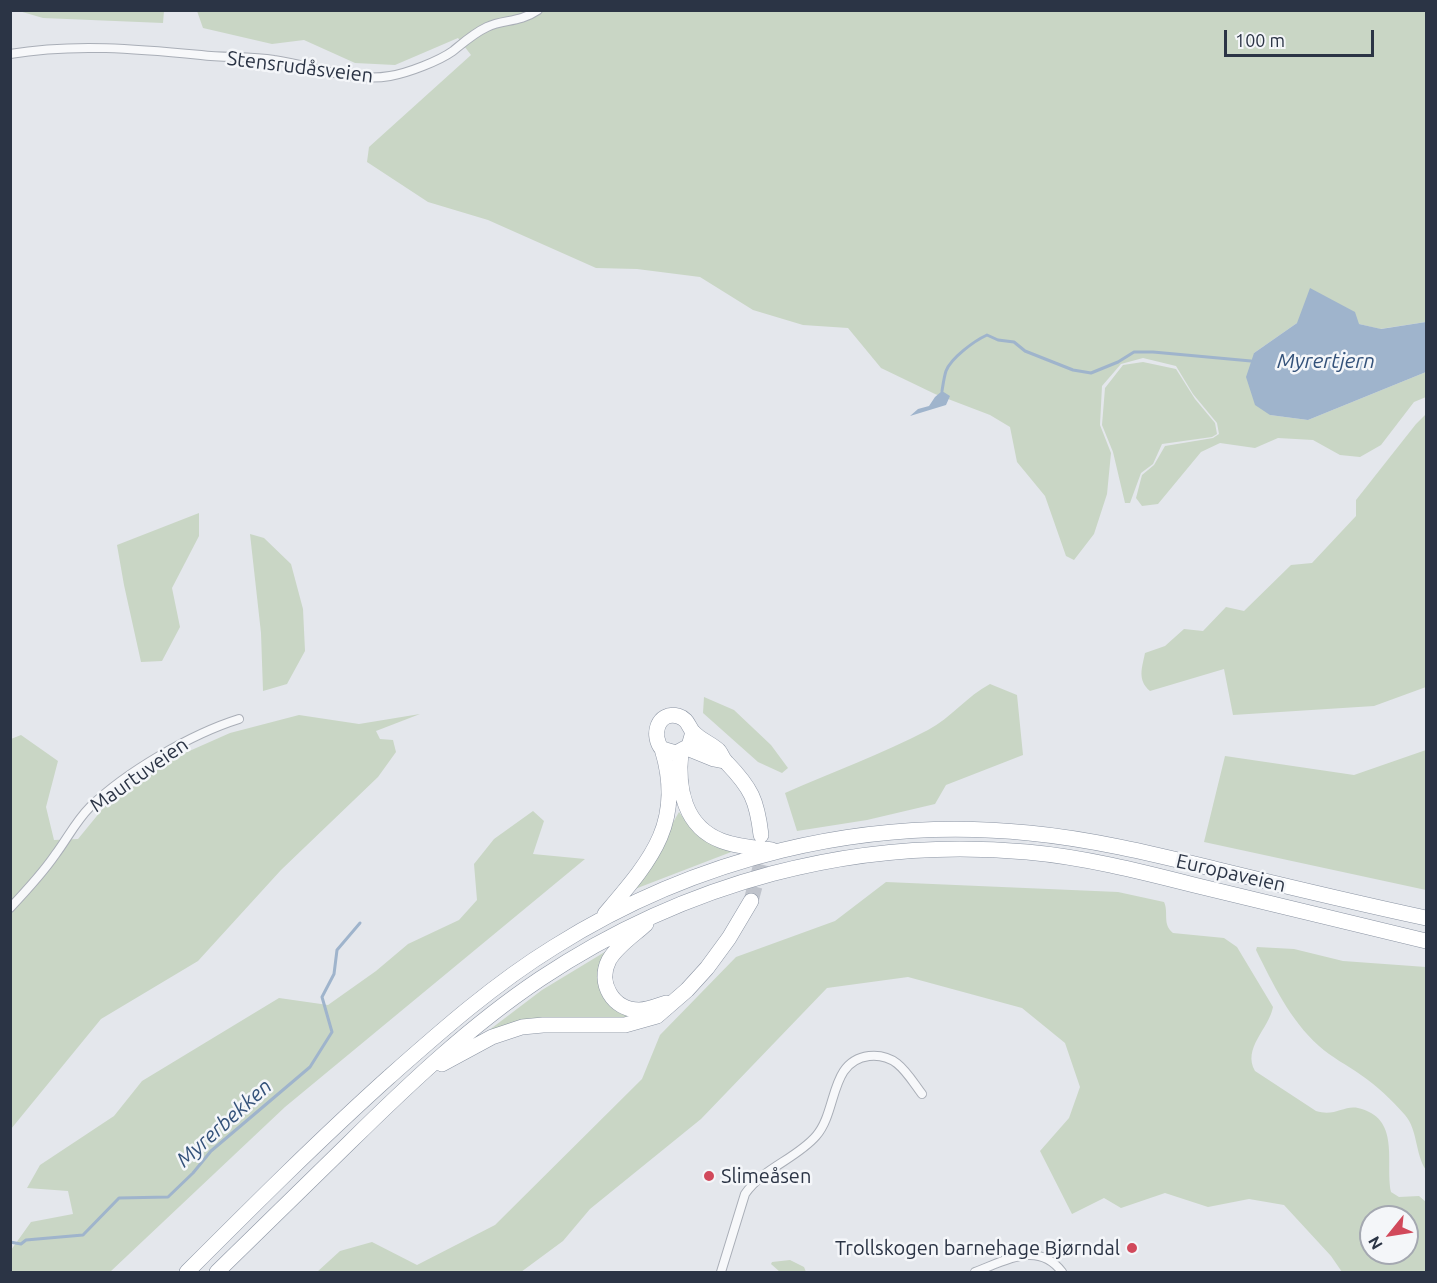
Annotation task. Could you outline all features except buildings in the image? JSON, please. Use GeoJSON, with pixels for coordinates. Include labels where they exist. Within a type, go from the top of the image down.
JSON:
{"type":"FeatureCollection","features":[{"type":"Feature","properties":{"kind":"highway"},"geometry":{"type":"LineString","coordinates":[[600,921],[644,868],[665,824],[670,805],[670,791],[662,749],[655,734],[659,723],[664,719],[680,717],[690,724],[693,732],[691,742],[684,750],[681,790],[689,813],[696,824],[714,837],[729,843],[778,851]]}},
{"type":"Feature","properties":{"kind":"highway"},"geometry":{"type":"LineString","coordinates":[[693,732],[719,751],[724,761],[744,781],[752,793],[758,811],[761,835]]}},
{"type":"Feature","properties":{"kind":"highway"},"geometry":{"type":"LineString","coordinates":[[662,749],[670,753],[684,750],[724,761]]}},
{"type":"Feature","properties":{"kind":"highway","name":"Europaveien"},"geometry":{"type":"LineString","coordinates":[[187,1272],[336,1125],[469,1008],[554,946],[680,882],[732,864],[778,851],[865,834],[955,829],[1034,833],[1138,850],[1426,918]]}},
{"type":"Feature","properties":{"kind":"highway","name":"Europaveien"},"geometry":{"type":"LineString","coordinates":[[411,1083],[488,1018],[539,979],[608,937],[660,911],[737,883],[794,867],[858,855],[925,849],[980,849],[1065,856],[1135,870],[1426,941]]}},
{"type":"Feature","properties":{"kind":"highway"},"geometry":{"type":"LineString","coordinates":[[217,1272],[411,1083],[478,1044],[507,1031],[543,1024],[607,1026],[635,1023],[657,1016],[694,983],[723,947],[751,901]]}},
{"type":"Feature","properties":{"kind":"highway"},"geometry":{"type":"LineString","coordinates":[[660,911],[613,955],[606,968],[605,981],[618,1004],[632,1009],[647,1009],[677,999]]}},
{"type":"Feature","properties":{"kind":"street","name":"Stensrudåsveien"},"geometry":{"type":"LineString","coordinates":[[10,54],[46,50],[124,48],[259,58],[352,76],[383,78],[406,72],[452,52],[490,25],[522,20],[538,10]]}},
{"type":"Feature","properties":{"kind":"street","name":"Maurtuveien"},"geometry":{"type":"LineString","coordinates":[[10,908],[55,856],[80,819],[98,800],[131,775],[190,738],[239,719]]}},
{"type":"Feature","properties":{"kind":"street"},"geometry":{"type":"LineString","coordinates":[[721,1272],[745,1194],[753,1184],[818,1134],[827,1118],[845,1068],[864,1057],[879,1055],[888,1057],[899,1064],[922,1094]]}},
{"type":"Feature","properties":{"kind":"street"},"geometry":{"type":"LineString","coordinates":[[975,1272],[1012,1258],[1031,1254],[1050,1260],[1062,1272]]}},
{"type":"Feature","properties":{"kind":"green space"},"geometry":{"type":"Polygon","coordinates":[[[19,11],[164,11],[163,23],[43,18],[19,11]]]}},
{"type":"Feature","properties":{"kind":"green space"},"geometry":{"type":"Polygon","coordinates":[[[197,11],[1426,11],[1426,322],[1380,329],[1359,324],[1297,323],[1254,353],[1270,415],[1308,420],[1426,372],[1426,397],[1414,402],[1381,445],[1360,457],[1340,455],[1313,440],[1278,438],[1255,448],[1220,443],[1201,452],[1158,504],[1142,506],[1136,498],[1142,475],[1154,465],[1165,446],[1213,438],[1219,434],[1217,423],[1193,394],[1176,366],[1143,358],[1121,364],[1102,386],[1100,425],[1111,453],[1107,494],[1094,534],[1074,560],[1066,556],[1045,496],[1017,462],[1010,427],[990,415],[935,394],[881,368],[848,328],[803,325],[753,310],[700,277],[637,269],[596,268],[488,220],[428,202],[367,162],[369,147],[471,55],[458,38],[395,65],[355,63],[304,40],[272,44],[203,28],[197,11]]]}},
{"type":"Feature","properties":{"kind":"green space"},"geometry":{"type":"Polygon","coordinates":[[[1143,362],[1176,369],[1195,399],[1215,423],[1217,434],[1212,437],[1162,444],[1153,464],[1141,473],[1130,503],[1125,503],[1113,452],[1102,425],[1105,388],[1123,365],[1143,362]]]}},
{"type":"Feature","properties":{"kind":"green space"},"geometry":{"type":"Polygon","coordinates":[[[1426,414],[1426,687],[1374,706],[1233,715],[1224,669],[1150,691],[1146,687],[1142,678],[1145,653],[1165,646],[1184,629],[1203,631],[1226,607],[1244,611],[1291,565],[1312,563],[1356,516],[1356,500],[1426,414]]]}},
{"type":"Feature","properties":{"kind":"green space"},"geometry":{"type":"Polygon","coordinates":[[[199,513],[199,536],[172,588],[180,627],[162,661],[141,662],[117,545],[199,513]]]}},
{"type":"Feature","properties":{"kind":"green space"},"geometry":{"type":"Polygon","coordinates":[[[250,534],[264,538],[291,564],[303,609],[305,651],[287,684],[263,691],[261,633],[250,534]]]}},
{"type":"Feature","properties":{"kind":"green space"},"geometry":{"type":"Polygon","coordinates":[[[990,684],[1017,695],[1023,755],[946,785],[935,804],[867,820],[797,831],[785,793],[928,730],[990,684]]]}},
{"type":"Feature","properties":{"kind":"green space"},"geometry":{"type":"Polygon","coordinates":[[[704,697],[734,710],[771,745],[788,768],[782,773],[758,762],[703,713],[704,697]]]}},
{"type":"Feature","properties":{"kind":"green space"},"geometry":{"type":"Polygon","coordinates":[[[420,714],[376,731],[380,739],[393,740],[396,752],[378,777],[281,870],[198,961],[101,1019],[11,1129],[11,739],[21,735],[58,761],[46,807],[54,840],[78,839],[105,806],[178,756],[230,733],[299,715],[359,724],[420,714]]]}},
{"type":"Feature","properties":{"kind":"green space"},"geometry":{"type":"Polygon","coordinates":[[[1426,750],[1426,890],[1204,842],[1225,756],[1354,775],[1426,750]]]}},
{"type":"Feature","properties":{"kind":"green space"},"geometry":{"type":"Polygon","coordinates":[[[533,811],[544,821],[533,854],[585,859],[285,1107],[110,1272],[11,1272],[11,1250],[31,1222],[73,1214],[68,1191],[27,1188],[40,1165],[114,1116],[142,1081],[279,998],[328,1005],[376,971],[408,944],[459,920],[477,900],[474,864],[494,839],[533,811]]]}},
{"type":"Feature","properties":{"kind":"green space"},"geometry":{"type":"Polygon","coordinates":[[[679,812],[687,823],[739,849],[635,889],[679,812]]]}},
{"type":"Feature","properties":{"kind":"green space"},"geometry":{"type":"Polygon","coordinates":[[[886,882],[1118,892],[1164,902],[1168,926],[1173,933],[1224,938],[1237,947],[1273,1007],[1254,1046],[1252,1063],[1255,1071],[1316,1111],[1329,1113],[1358,1108],[1372,1113],[1380,1121],[1386,1131],[1388,1142],[1391,1192],[1399,1197],[1419,1196],[1426,1202],[1426,1272],[1342,1272],[1331,1256],[1284,1205],[1249,1199],[1208,1207],[1165,1193],[1121,1208],[1104,1198],[1072,1214],[1040,1151],[1069,1118],[1080,1087],[1065,1043],[1022,1008],[908,977],[827,988],[701,1119],[590,1209],[563,1241],[521,1272],[317,1272],[340,1251],[372,1242],[417,1265],[495,1225],[642,1079],[660,1035],[736,957],[835,921],[886,882]]]}},
{"type":"Feature","properties":{"kind":"green space"},"geometry":{"type":"Polygon","coordinates":[[[613,947],[600,976],[644,1017],[480,1037],[542,990],[613,947]]]}},
{"type":"Feature","properties":{"kind":"green space"},"geometry":{"type":"Polygon","coordinates":[[[1257,947],[1294,949],[1343,961],[1426,967],[1426,1170],[1422,1164],[1412,1128],[1405,1115],[1373,1084],[1319,1046],[1299,1025],[1269,976],[1256,950],[1257,947]]]}},
{"type":"Feature","properties":{"kind":"green space"},"geometry":{"type":"Polygon","coordinates":[[[790,1260],[804,1267],[806,1272],[780,1272],[771,1264],[790,1260]]]}},
{"type":"Feature","properties":{"kind":"water","name":"Myrertjern"},"geometry":{"type":"Polygon","coordinates":[[[1310,288],[1355,312],[1359,324],[1381,329],[1426,322],[1426,372],[1308,420],[1270,415],[1255,405],[1246,377],[1254,353],[1297,323],[1310,288]]]}},
{"type":"Feature","properties":{"kind":"water"},"geometry":{"type":"Polygon","coordinates":[[[942,391],[950,396],[946,405],[910,416],[918,409],[929,406],[942,391]]]}},
{"type":"Feature","properties":{"kind":"waterway","name":"Myrerbekken"},"geometry":{"type":"LineString","coordinates":[[942,391],[946,371],[953,361],[987,335],[998,340],[1014,342],[1025,351],[1073,370],[1091,373],[1118,362],[1134,352],[1251,361]]}},
{"type":"Feature","properties":{"kind":"waterway","name":"Myrerbekken"},"geometry":{"type":"LineString","coordinates":[[10,1242],[21,1244],[26,1240],[83,1235],[119,1198],[168,1197],[193,1173],[211,1151],[310,1067],[332,1032],[322,997],[334,974],[337,950],[360,923]]}},
{"type":"Feature","properties":{"kind":"tunnel"},"geometry":{"type":"LineString","coordinates":[[751,901],[761,864],[761,844]]}},
{"type":"Feature","properties":{"kind":"place","name":"Slimeåsen"},"geometry":{"type":"Point","coordinates":[709,1176]}},
{"type":"Feature","properties":{"kind":"place","name":"Trollskogen barnehage Bjørndal"},"geometry":{"type":"Point","coordinates":[1132,1248]}}]}
